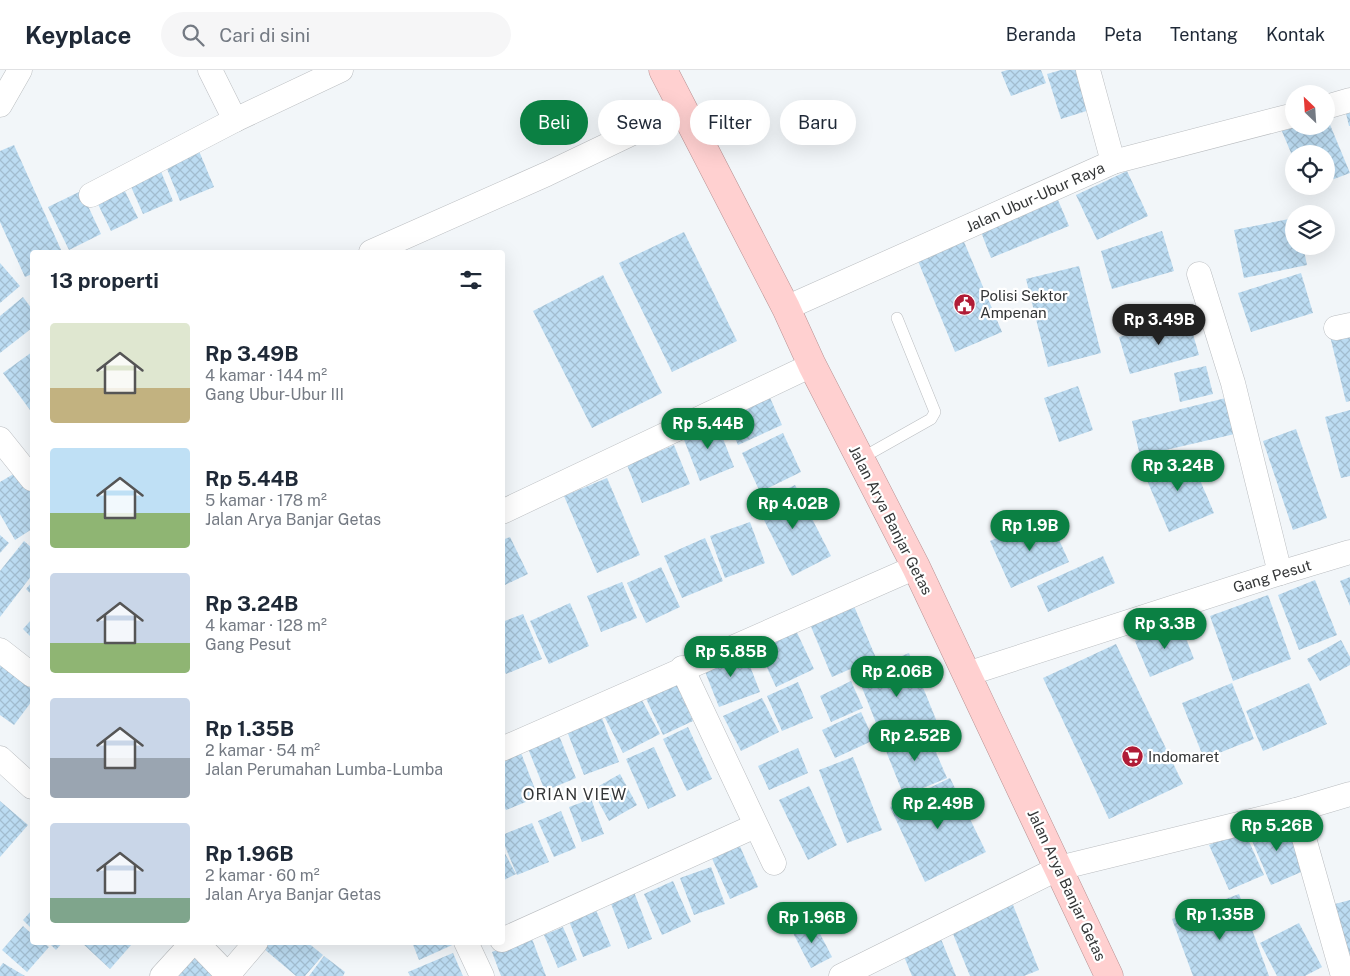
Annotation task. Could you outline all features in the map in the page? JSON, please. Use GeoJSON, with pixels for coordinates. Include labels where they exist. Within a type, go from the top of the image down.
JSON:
{"type":"FeatureCollection","features":[{"type":"Feature","properties":{"kind":"highway","name":"Jalan Arya Banjar Getas"},"geometry":{"type":"LineString","coordinates":[[663,70],[786,308],[812,365],[916,567],[1109,976]]}},
{"type":"Feature","properties":{"kind":"street"},"geometry":{"type":"LineString","coordinates":[[0,105],[20,70]]}},
{"type":"Feature","properties":{"kind":"street"},"geometry":{"type":"LineString","coordinates":[[210,70],[235,120]]}},
{"type":"Feature","properties":{"kind":"street"},"geometry":{"type":"LineString","coordinates":[[91,194],[235,120],[341,70]]}},
{"type":"Feature","properties":{"kind":"street"},"geometry":{"type":"LineString","coordinates":[[1088,70],[1113,162]]}},
{"type":"Feature","properties":{"kind":"street"},"geometry":{"type":"LineString","coordinates":[[1335,104],[1350,100]]}},
{"type":"Feature","properties":{"kind":"street"},"geometry":{"type":"LineString","coordinates":[[375,250],[547,174],[683,109]]}},
{"type":"Feature","properties":{"kind":"street","name":"Jalan Ubur-Ubur Raya"},"geometry":{"type":"LineString","coordinates":[[786,308],[1113,162],[1285,117]]}},
{"type":"Feature","properties":{"kind":"street"},"geometry":{"type":"LineString","coordinates":[[1199,274],[1233,383],[1280,573]]}},
{"type":"Feature","properties":{"kind":"street"},"geometry":{"type":"LineString","coordinates":[[505,511],[812,365]]}},
{"type":"Feature","properties":{"kind":"street"},"geometry":{"type":"LineString","coordinates":[[0,439],[30,476]]}},
{"type":"Feature","properties":{"kind":"street","name":"Gang Pesut"},"geometry":{"type":"LineString","coordinates":[[967,674],[1350,552]]}},
{"type":"Feature","properties":{"kind":"street"},"geometry":{"type":"LineString","coordinates":[[505,748],[682,668],[916,567]]}},
{"type":"Feature","properties":{"kind":"street"},"geometry":{"type":"LineString","coordinates":[[0,650],[30,673]]}},
{"type":"Feature","properties":{"kind":"street"},"geometry":{"type":"LineString","coordinates":[[682,668],[774,863]]}},
{"type":"Feature","properties":{"kind":"street"},"geometry":{"type":"LineString","coordinates":[[0,758],[30,785]]}},
{"type":"Feature","properties":{"kind":"street"},"geometry":{"type":"LineString","coordinates":[[841,976],[1059,868],[1296,810],[1350,794]]}},
{"type":"Feature","properties":{"kind":"street"},"geometry":{"type":"LineString","coordinates":[[1296,810],[1343,976]]}},
{"type":"Feature","properties":{"kind":"street"},"geometry":{"type":"LineString","coordinates":[[505,939],[755,826]]}},
{"type":"Feature","properties":{"kind":"street"},"geometry":{"type":"LineString","coordinates":[[162,976],[191,945]]}},
{"type":"Feature","properties":{"kind":"street"},"geometry":{"type":"LineString","coordinates":[[197,945],[228,976],[254,945]]}},
{"type":"Feature","properties":{"kind":"street"},"geometry":{"type":"LineString","coordinates":[[482,976],[469,948],[483,945]]}},
{"type":"Feature","properties":{"kind":"lane"},"geometry":{"type":"LineString","coordinates":[[860,459],[931,418],[935,412],[897,318]]}},
{"type":"Feature","properties":{"kind":"building"},"geometry":{"type":"Polygon","coordinates":[[[1007,70],[1041,70],[1046,83],[1011,96],[1001,72],[1007,70]]]}},
{"type":"Feature","properties":{"kind":"building"},"geometry":{"type":"Polygon","coordinates":[[[1061,70],[1084,70],[1096,108],[1061,119],[1047,74],[1061,70]]]}},
{"type":"Feature","properties":{"kind":"building"},"geometry":{"type":"Polygon","coordinates":[[[1350,108],[1350,126],[1349,126],[1345,109],[1350,108]]]}},
{"type":"Feature","properties":{"kind":"building"},"geometry":{"type":"Polygon","coordinates":[[[1285,128],[1285,135],[1334,135],[1350,173],[1335,179],[1335,145],[1288,145],[1281,129],[1285,128]]]}},
{"type":"Feature","properties":{"kind":"building"},"geometry":{"type":"Polygon","coordinates":[[[14,145],[61,250],[30,250],[30,275],[25,277],[0,222],[0,151],[14,145]]]}},
{"type":"Feature","properties":{"kind":"building"},"geometry":{"type":"Polygon","coordinates":[[[199,151],[214,187],[180,201],[165,164],[199,151]]]}},
{"type":"Feature","properties":{"kind":"building"},"geometry":{"type":"Polygon","coordinates":[[[160,169],[173,201],[143,214],[129,182],[160,169]]]}},
{"type":"Feature","properties":{"kind":"building"},"geometry":{"type":"Polygon","coordinates":[[[1127,171],[1148,216],[1097,240],[1076,195],[1127,171]]]}},
{"type":"Feature","properties":{"kind":"building"},"geometry":{"type":"Polygon","coordinates":[[[122,185],[138,218],[111,231],[95,198],[122,185]]]}},
{"type":"Feature","properties":{"kind":"building"},"geometry":{"type":"Polygon","coordinates":[[[81,191],[101,234],[69,250],[48,207],[81,191]]]}},
{"type":"Feature","properties":{"kind":"building"},"geometry":{"type":"Polygon","coordinates":[[[1058,200],[1069,226],[991,258],[981,232],[1058,200]]]}},
{"type":"Feature","properties":{"kind":"building"},"geometry":{"type":"Polygon","coordinates":[[[1285,220],[1285,255],[1305,255],[1307,265],[1244,278],[1234,230],[1285,220]]]}},
{"type":"Feature","properties":{"kind":"building"},"geometry":{"type":"Polygon","coordinates":[[[1162,231],[1174,271],[1112,289],[1101,251],[1162,231]]]}},
{"type":"Feature","properties":{"kind":"building"},"geometry":{"type":"Polygon","coordinates":[[[684,232],[737,341],[672,372],[619,263],[684,232]]]}},
{"type":"Feature","properties":{"kind":"building"},"geometry":{"type":"Polygon","coordinates":[[[962,237],[1002,332],[955,352],[916,256],[962,237]]]}},
{"type":"Feature","properties":{"kind":"building"},"geometry":{"type":"Polygon","coordinates":[[[0,263],[20,286],[0,303],[0,263]]]}},
{"type":"Feature","properties":{"kind":"building"},"geometry":{"type":"Polygon","coordinates":[[[1079,266],[1101,353],[1048,367],[1026,279],[1079,266]]]}},
{"type":"Feature","properties":{"kind":"building"},"geometry":{"type":"Polygon","coordinates":[[[1301,273],[1313,313],[1251,332],[1238,293],[1301,273]]]}},
{"type":"Feature","properties":{"kind":"building"},"geometry":{"type":"Polygon","coordinates":[[[603,275],[662,393],[592,428],[533,311],[603,275]]]}},
{"type":"Feature","properties":{"kind":"building"},"geometry":{"type":"Polygon","coordinates":[[[23,297],[30,306],[30,330],[0,353],[0,316],[23,297]]]}},
{"type":"Feature","properties":{"kind":"building"},"geometry":{"type":"Polygon","coordinates":[[[1188,317],[1199,355],[1130,374],[1119,337],[1188,317]]]}},
{"type":"Feature","properties":{"kind":"building"},"geometry":{"type":"Polygon","coordinates":[[[1350,327],[1350,401],[1346,402],[1329,332],[1350,327]]]}},
{"type":"Feature","properties":{"kind":"building"},"geometry":{"type":"Polygon","coordinates":[[[30,353],[30,410],[3,373],[30,353]]]}},
{"type":"Feature","properties":{"kind":"building"},"geometry":{"type":"Polygon","coordinates":[[[1206,366],[1213,394],[1180,402],[1174,373],[1206,366]]]}},
{"type":"Feature","properties":{"kind":"building"},"geometry":{"type":"Polygon","coordinates":[[[1078,386],[1093,430],[1059,442],[1044,398],[1078,386]]]}},
{"type":"Feature","properties":{"kind":"building"},"geometry":{"type":"Polygon","coordinates":[[[767,391],[782,425],[738,445],[723,411],[767,391]]]}},
{"type":"Feature","properties":{"kind":"building"},"geometry":{"type":"Polygon","coordinates":[[[1230,397],[1239,433],[1140,456],[1132,421],[1230,397]]]}},
{"type":"Feature","properties":{"kind":"building"},"geometry":{"type":"Polygon","coordinates":[[[1350,410],[1350,476],[1341,478],[1325,417],[1350,410]]]}},
{"type":"Feature","properties":{"kind":"building"},"geometry":{"type":"Polygon","coordinates":[[[715,418],[734,467],[700,481],[681,432],[715,418]]]}},
{"type":"Feature","properties":{"kind":"building"},"geometry":{"type":"Polygon","coordinates":[[[1296,429],[1327,518],[1293,530],[1263,441],[1296,429]]]}},
{"type":"Feature","properties":{"kind":"building"},"geometry":{"type":"Polygon","coordinates":[[[783,433],[801,472],[760,492],[742,453],[783,433]]]}},
{"type":"Feature","properties":{"kind":"building"},"geometry":{"type":"Polygon","coordinates":[[[674,445],[690,484],[642,503],[627,465],[674,445]]]}},
{"type":"Feature","properties":{"kind":"building"},"geometry":{"type":"Polygon","coordinates":[[[1188,452],[1214,513],[1169,532],[1143,471],[1188,452]]]}},
{"type":"Feature","properties":{"kind":"building"},"geometry":{"type":"Polygon","coordinates":[[[22,469],[30,483],[30,530],[15,540],[0,514],[0,482],[22,469]]]}},
{"type":"Feature","properties":{"kind":"building"},"geometry":{"type":"Polygon","coordinates":[[[607,478],[640,555],[597,573],[564,496],[607,478]]]}},
{"type":"Feature","properties":{"kind":"building"},"geometry":{"type":"Polygon","coordinates":[[[795,485],[831,556],[792,576],[756,504],[795,485]]]}},
{"type":"Feature","properties":{"kind":"building"},"geometry":{"type":"Polygon","coordinates":[[[1048,515],[1069,562],[1011,588],[990,541],[1048,515]]]}},
{"type":"Feature","properties":{"kind":"building"},"geometry":{"type":"Polygon","coordinates":[[[750,522],[765,563],[725,578],[710,536],[750,522]]]}},
{"type":"Feature","properties":{"kind":"building"},"geometry":{"type":"Polygon","coordinates":[[[0,535],[9,543],[0,553],[0,535]]]}},
{"type":"Feature","properties":{"kind":"building"},"geometry":{"type":"Polygon","coordinates":[[[510,537],[528,574],[505,585],[505,539],[510,537]]]}},
{"type":"Feature","properties":{"kind":"building"},"geometry":{"type":"Polygon","coordinates":[[[705,538],[723,581],[682,598],[664,556],[705,538]]]}},
{"type":"Feature","properties":{"kind":"building"},"geometry":{"type":"Polygon","coordinates":[[[24,541],[30,546],[30,578],[0,617],[0,571],[24,541]]]}},
{"type":"Feature","properties":{"kind":"building"},"geometry":{"type":"Polygon","coordinates":[[[1103,556],[1115,583],[1048,612],[1037,586],[1103,556]]]}},
{"type":"Feature","properties":{"kind":"building"},"geometry":{"type":"Polygon","coordinates":[[[661,567],[680,607],[646,623],[627,583],[661,567]]]}},
{"type":"Feature","properties":{"kind":"building"},"geometry":{"type":"Polygon","coordinates":[[[1350,577],[1350,606],[1340,581],[1350,577]]]}},
{"type":"Feature","properties":{"kind":"building"},"geometry":{"type":"Polygon","coordinates":[[[1315,580],[1337,635],[1299,650],[1278,595],[1315,580]]]}},
{"type":"Feature","properties":{"kind":"building"},"geometry":{"type":"Polygon","coordinates":[[[622,582],[637,618],[601,632],[587,596],[622,582]]]}},
{"type":"Feature","properties":{"kind":"building"},"geometry":{"type":"Polygon","coordinates":[[[30,584],[30,593],[26,589],[30,584]]]}},
{"type":"Feature","properties":{"kind":"building"},"geometry":{"type":"Polygon","coordinates":[[[1268,595],[1291,659],[1233,681],[1210,616],[1268,595]]]}},
{"type":"Feature","properties":{"kind":"building"},"geometry":{"type":"Polygon","coordinates":[[[851,599],[876,658],[832,677],[807,617],[851,599]]]}},
{"type":"Feature","properties":{"kind":"building"},"geometry":{"type":"Polygon","coordinates":[[[570,603],[589,646],[549,664],[530,621],[570,603]]]}},
{"type":"Feature","properties":{"kind":"building"},"geometry":{"type":"Polygon","coordinates":[[[523,614],[542,659],[506,674],[505,672],[505,621],[523,614]]]}},
{"type":"Feature","properties":{"kind":"building"},"geometry":{"type":"Polygon","coordinates":[[[30,621],[30,636],[23,629],[30,621]]]}},
{"type":"Feature","properties":{"kind":"building"},"geometry":{"type":"Polygon","coordinates":[[[1180,623],[1194,659],[1150,677],[1135,641],[1180,623]]]}},
{"type":"Feature","properties":{"kind":"building"},"geometry":{"type":"Polygon","coordinates":[[[793,624],[814,669],[776,687],[755,642],[793,624]]]}},
{"type":"Feature","properties":{"kind":"building"},"geometry":{"type":"Polygon","coordinates":[[[1341,640],[1350,657],[1350,665],[1320,681],[1307,659],[1341,640]]]}},
{"type":"Feature","properties":{"kind":"building"},"geometry":{"type":"Polygon","coordinates":[[[1116,644],[1183,784],[1109,819],[1043,678],[1116,644]]]}},
{"type":"Feature","properties":{"kind":"building"},"geometry":{"type":"Polygon","coordinates":[[[743,648],[760,692],[719,707],[702,664],[743,648]]]}},
{"type":"Feature","properties":{"kind":"building"},"geometry":{"type":"Polygon","coordinates":[[[909,653],[937,722],[884,743],[857,675],[909,653]]]}},
{"type":"Feature","properties":{"kind":"building"},"geometry":{"type":"Polygon","coordinates":[[[0,665],[30,688],[30,704],[14,725],[0,715],[0,665]]]}},
{"type":"Feature","properties":{"kind":"building"},"geometry":{"type":"Polygon","coordinates":[[[673,676],[693,721],[663,735],[642,690],[673,676]]]}},
{"type":"Feature","properties":{"kind":"building"},"geometry":{"type":"Polygon","coordinates":[[[851,681],[863,708],[831,722],[820,696],[851,681]]]}},
{"type":"Feature","properties":{"kind":"building"},"geometry":{"type":"Polygon","coordinates":[[[798,682],[813,718],[782,731],[767,696],[798,682]]]}},
{"type":"Feature","properties":{"kind":"building"},"geometry":{"type":"Polygon","coordinates":[[[1232,683],[1254,739],[1204,759],[1182,703],[1232,683]]]}},
{"type":"Feature","properties":{"kind":"building"},"geometry":{"type":"Polygon","coordinates":[[[1309,683],[1327,724],[1263,751],[1246,711],[1309,683]]]}},
{"type":"Feature","properties":{"kind":"building"},"geometry":{"type":"Polygon","coordinates":[[[637,691],[660,734],[623,753],[601,710],[637,691]]]}},
{"type":"Feature","properties":{"kind":"building"},"geometry":{"type":"Polygon","coordinates":[[[762,698],[779,732],[741,751],[723,716],[762,698]]]}},
{"type":"Feature","properties":{"kind":"building"},"geometry":{"type":"Polygon","coordinates":[[[861,712],[874,740],[835,758],[822,730],[861,712]]]}},
{"type":"Feature","properties":{"kind":"building"},"geometry":{"type":"Polygon","coordinates":[[[600,713],[619,762],[584,775],[565,726],[600,713]]]}},
{"type":"Feature","properties":{"kind":"building"},"geometry":{"type":"Polygon","coordinates":[[[688,727],[712,779],[687,791],[663,739],[688,727]]]}},
{"type":"Feature","properties":{"kind":"building"},"geometry":{"type":"Polygon","coordinates":[[[556,728],[576,778],[545,791],[525,741],[556,728]]]}},
{"type":"Feature","properties":{"kind":"building"},"geometry":{"type":"Polygon","coordinates":[[[926,729],[947,778],[904,796],[884,746],[926,729]]]}},
{"type":"Feature","properties":{"kind":"building"},"geometry":{"type":"Polygon","coordinates":[[[518,745],[538,797],[506,810],[505,808],[505,750],[518,745]]]}},
{"type":"Feature","properties":{"kind":"building"},"geometry":{"type":"Polygon","coordinates":[[[654,747],[676,796],[648,809],[626,759],[654,747]]]}},
{"type":"Feature","properties":{"kind":"building"},"geometry":{"type":"Polygon","coordinates":[[[798,748],[808,773],[769,790],[758,766],[798,748]]]}},
{"type":"Feature","properties":{"kind":"building"},"geometry":{"type":"Polygon","coordinates":[[[853,757],[882,830],[847,843],[819,770],[853,757]]]}},
{"type":"Feature","properties":{"kind":"building"},"geometry":{"type":"Polygon","coordinates":[[[620,774],[637,805],[609,821],[592,790],[620,774]]]}},
{"type":"Feature","properties":{"kind":"building"},"geometry":{"type":"Polygon","coordinates":[[[950,778],[986,852],[925,882],[890,807],[950,778]]]}},
{"type":"Feature","properties":{"kind":"building"},"geometry":{"type":"Polygon","coordinates":[[[809,786],[837,845],[808,860],[779,800],[809,786]]]}},
{"type":"Feature","properties":{"kind":"building"},"geometry":{"type":"Polygon","coordinates":[[[591,799],[604,834],[582,842],[569,807],[591,799]]]}},
{"type":"Feature","properties":{"kind":"building"},"geometry":{"type":"Polygon","coordinates":[[[0,801],[28,825],[0,857],[0,801]]]}},
{"type":"Feature","properties":{"kind":"building"},"geometry":{"type":"Polygon","coordinates":[[[561,811],[576,848],[554,857],[538,821],[561,811]]]}},
{"type":"Feature","properties":{"kind":"building"},"geometry":{"type":"Polygon","coordinates":[[[1283,818],[1306,870],[1271,885],[1249,834],[1283,818]]]}},
{"type":"Feature","properties":{"kind":"building"},"geometry":{"type":"Polygon","coordinates":[[[532,823],[549,862],[517,875],[505,846],[505,834],[532,823]]]}},
{"type":"Feature","properties":{"kind":"building"},"geometry":{"type":"Polygon","coordinates":[[[1244,830],[1264,875],[1229,890],[1209,845],[1244,830]]]}},
{"type":"Feature","properties":{"kind":"building"},"geometry":{"type":"Polygon","coordinates":[[[738,842],[758,887],[730,899],[710,854],[738,842]]]}},
{"type":"Feature","properties":{"kind":"building"},"geometry":{"type":"Polygon","coordinates":[[[505,854],[516,874],[505,880],[505,854]]]}},
{"type":"Feature","properties":{"kind":"building"},"geometry":{"type":"Polygon","coordinates":[[[711,867],[725,904],[694,915],[680,878],[711,867]]]}},
{"type":"Feature","properties":{"kind":"building"},"geometry":{"type":"Polygon","coordinates":[[[673,881],[691,922],[662,935],[644,894],[673,881]]]}},
{"type":"Feature","properties":{"kind":"building"},"geometry":{"type":"Polygon","coordinates":[[[634,892],[652,939],[628,949],[610,901],[634,892]]]}},
{"type":"Feature","properties":{"kind":"building"},"geometry":{"type":"Polygon","coordinates":[[[1239,894],[1269,976],[1193,976],[1172,919],[1239,894]]]}},
{"type":"Feature","properties":{"kind":"building"},"geometry":{"type":"Polygon","coordinates":[[[1011,900],[1039,970],[1024,976],[970,976],[949,924],[1011,900]]]}},
{"type":"Feature","properties":{"kind":"building"},"geometry":{"type":"Polygon","coordinates":[[[1350,900],[1350,954],[1349,954],[1335,904],[1350,900]]]}},
{"type":"Feature","properties":{"kind":"building"},"geometry":{"type":"Polygon","coordinates":[[[596,910],[611,946],[583,957],[569,921],[596,910]]]}},
{"type":"Feature","properties":{"kind":"building"},"geometry":{"type":"Polygon","coordinates":[[[30,912],[30,927],[23,920],[30,912]]]}},
{"type":"Feature","properties":{"kind":"building"},"geometry":{"type":"Polygon","coordinates":[[[813,920],[832,957],[811,968],[792,931],[813,920]]]}},
{"type":"Feature","properties":{"kind":"building"},"geometry":{"type":"Polygon","coordinates":[[[1299,923],[1322,967],[1305,976],[1277,976],[1260,943],[1299,923]]]}},
{"type":"Feature","properties":{"kind":"building"},"geometry":{"type":"Polygon","coordinates":[[[23,926],[30,932],[30,945],[47,945],[49,947],[27,972],[2,950],[23,926]]]}},
{"type":"Feature","properties":{"kind":"building"},"geometry":{"type":"Polygon","coordinates":[[[563,927],[577,960],[558,968],[544,935],[563,927]]]}},
{"type":"Feature","properties":{"kind":"building"},"geometry":{"type":"Polygon","coordinates":[[[531,936],[546,976],[501,976],[492,952],[531,936]]]}},
{"type":"Feature","properties":{"kind":"building"},"geometry":{"type":"Polygon","coordinates":[[[941,939],[956,976],[912,976],[903,954],[941,939]]]}},
{"type":"Feature","properties":{"kind":"building"},"geometry":{"type":"Polygon","coordinates":[[[51,945],[60,945],[56,950],[51,945]]]}},
{"type":"Feature","properties":{"kind":"building"},"geometry":{"type":"Polygon","coordinates":[[[84,945],[131,945],[110,969],[84,945]]]}},
{"type":"Feature","properties":{"kind":"building"},"geometry":{"type":"Polygon","coordinates":[[[265,945],[311,945],[323,955],[305,976],[296,976],[263,948],[265,945]]]}},
{"type":"Feature","properties":{"kind":"building"},"geometry":{"type":"Polygon","coordinates":[[[413,945],[452,945],[419,960],[413,945]]]}},
{"type":"Feature","properties":{"kind":"building"},"geometry":{"type":"Polygon","coordinates":[[[453,953],[463,976],[410,976],[408,972],[453,953]]]}},
{"type":"Feature","properties":{"kind":"building"},"geometry":{"type":"Polygon","coordinates":[[[196,956],[216,976],[175,976],[196,956]]]}},
{"type":"Feature","properties":{"kind":"building"},"geometry":{"type":"Polygon","coordinates":[[[324,956],[345,972],[343,976],[309,976],[324,956]]]}},
{"type":"Feature","properties":{"kind":"building"},"geometry":{"type":"Polygon","coordinates":[[[3,963],[25,976],[0,976],[0,967],[3,963]]]}},
{"type":"Feature","properties":{"kind":"place","name":"Polisi Sektor Ampenan"},"geometry":{"type":"Point","coordinates":[964,304]}},
{"type":"Feature","properties":{"kind":"place","name":"Indomaret"},"geometry":{"type":"Point","coordinates":[1132,756]}},
{"type":"Feature","properties":{"kind":"district","name":"ORIAN VIEW"},"geometry":{"type":"Point","coordinates":[575,794]}}]}
